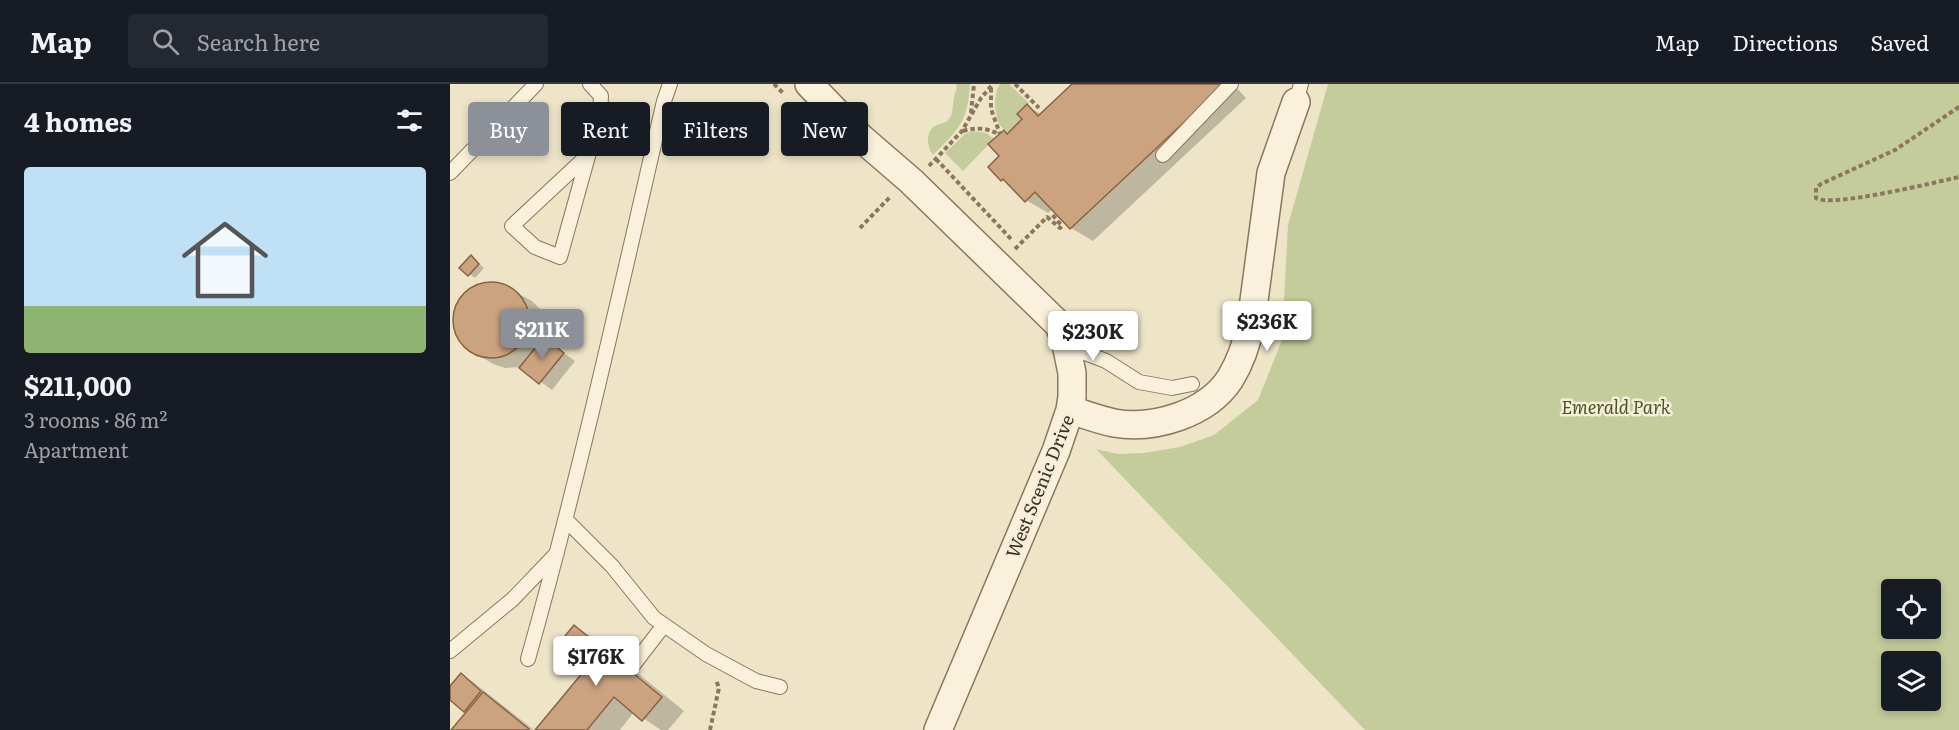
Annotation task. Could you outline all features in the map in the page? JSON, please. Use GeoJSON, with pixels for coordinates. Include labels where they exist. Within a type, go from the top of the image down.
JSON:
{"type":"FeatureCollection","features":[{"type":"Feature","properties":{"kind":"street","name":"West Scenic Drive"},"geometry":{"type":"LineString","coordinates":[[809,84],[860,137],[911,181],[1058,324],[1067,346],[1072,373],[1070,410],[1056,451],[938,730]]}},
{"type":"Feature","properties":{"kind":"street"},"geometry":{"type":"LineString","coordinates":[[1070,410],[1113,423],[1148,424],[1183,415],[1202,405],[1229,381],[1240,362],[1247,342],[1271,173],[1298,93]]}},
{"type":"Feature","properties":{"kind":"lane"},"geometry":{"type":"LineString","coordinates":[[450,173],[536,84]]}},
{"type":"Feature","properties":{"kind":"lane"},"geometry":{"type":"LineString","coordinates":[[590,84],[601,96],[601,102]]}},
{"type":"Feature","properties":{"kind":"lane"},"geometry":{"type":"LineString","coordinates":[[528,659],[599,387],[664,100],[670,84]]}},
{"type":"Feature","properties":{"kind":"lane"},"geometry":{"type":"LineString","coordinates":[[1162,154],[1231,84]]}},
{"type":"Feature","properties":{"kind":"lane"},"geometry":{"type":"LineString","coordinates":[[588,154],[560,257],[535,247],[512,226],[588,154]]}},
{"type":"Feature","properties":{"kind":"lane"},"geometry":{"type":"LineString","coordinates":[[1067,346],[1106,361],[1139,382],[1172,388],[1192,384]]}},
{"type":"Feature","properties":{"kind":"lane"},"geometry":{"type":"LineString","coordinates":[[566,520],[612,566],[654,618],[706,654],[756,681],[780,687]]}},
{"type":"Feature","properties":{"kind":"lane"},"geometry":{"type":"LineString","coordinates":[[450,651],[513,599],[558,551]]}},
{"type":"Feature","properties":{"kind":"lane"},"geometry":{"type":"LineString","coordinates":[[634,664],[664,624]]}},
{"type":"Feature","properties":{"kind":"path"},"geometry":{"type":"LineString","coordinates":[[971,116],[974,84]]}},
{"type":"Feature","properties":{"kind":"path"},"geometry":{"type":"LineString","coordinates":[[1015,84],[1039,108]]}},
{"type":"Feature","properties":{"kind":"path"},"geometry":{"type":"LineString","coordinates":[[928,167],[962,131],[981,98],[992,86]]}},
{"type":"Feature","properties":{"kind":"path"},"geometry":{"type":"LineString","coordinates":[[962,131],[983,128],[999,134],[992,109],[992,86]]}},
{"type":"Feature","properties":{"kind":"path"},"geometry":{"type":"LineString","coordinates":[[1959,107],[1895,150],[1821,184],[1816,188],[1816,198],[1826,201],[1862,196],[1959,177]]}},
{"type":"Feature","properties":{"kind":"path"},"geometry":{"type":"LineString","coordinates":[[936,159],[1017,245]]}},
{"type":"Feature","properties":{"kind":"path"},"geometry":{"type":"LineString","coordinates":[[860,228],[894,192]]}},
{"type":"Feature","properties":{"kind":"path"},"geometry":{"type":"LineString","coordinates":[[1013,251],[1047,217],[1060,228],[1062,226],[1051,213]]}},
{"type":"Feature","properties":{"kind":"path"},"geometry":{"type":"LineString","coordinates":[[706,654],[719,688],[711,730]]}},
{"type":"Feature","properties":{"kind":"green space"},"geometry":{"type":"Polygon","coordinates":[[[956,84],[970,84],[967,108],[955,132],[933,155],[928,144],[928,136],[932,128],[950,118],[957,89],[956,84]]]}},
{"type":"Feature","properties":{"kind":"green space"},"geometry":{"type":"Polygon","coordinates":[[[1000,84],[1009,84],[1029,103],[1017,113],[1022,119],[1008,132],[1000,125],[996,110],[995,98],[1000,84]]]}},
{"type":"Feature","properties":{"kind":"green space","name":"Emerald Park"},"geometry":{"type":"Polygon","coordinates":[[[1328,84],[1959,84],[1959,730],[1365,730],[1096,449],[1118,454],[1144,453],[1180,447],[1214,435],[1258,400],[1282,340],[1288,225],[1328,84]]]}},
{"type":"Feature","properties":{"kind":"green space"},"geometry":{"type":"Polygon","coordinates":[[[972,131],[986,133],[994,139],[963,171],[945,153],[965,134],[972,131]]]}},
{"type":"Feature","properties":{"kind":"building"},"geometry":{"type":"Polygon","coordinates":[[[1072,84],[1224,85],[1070,229],[1035,192],[1025,202],[1003,179],[1001,181],[988,167],[999,156],[988,144],[1004,130],[1007,134],[1022,119],[1017,114],[1027,104],[1038,116],[1072,84]]]}},
{"type":"Feature","properties":{"kind":"building"},"geometry":{"type":"Polygon","coordinates":[[[471,255],[479,264],[468,276],[459,268],[471,255]]]}},
{"type":"Feature","properties":{"kind":"building"},"geometry":{"type":"Polygon","coordinates":[[[484,282],[498,282],[512,288],[523,299],[527,305],[529,320],[527,335],[518,347],[506,356],[484,358],[470,352],[459,341],[453,327],[453,313],[459,299],[470,288],[484,282]]]}},
{"type":"Feature","properties":{"kind":"building"},"geometry":{"type":"Polygon","coordinates":[[[544,337],[564,353],[539,384],[519,368],[544,337]]]}},
{"type":"Feature","properties":{"kind":"building"},"geometry":{"type":"Polygon","coordinates":[[[574,625],[662,697],[642,721],[614,697],[587,730],[535,730],[584,671],[556,647],[574,625]]]}},
{"type":"Feature","properties":{"kind":"building"},"geometry":{"type":"Polygon","coordinates":[[[461,673],[481,691],[464,712],[450,700],[450,686],[461,673]]]}},
{"type":"Feature","properties":{"kind":"building"},"geometry":{"type":"Polygon","coordinates":[[[483,692],[529,729],[451,730],[483,692]]]}}]}
